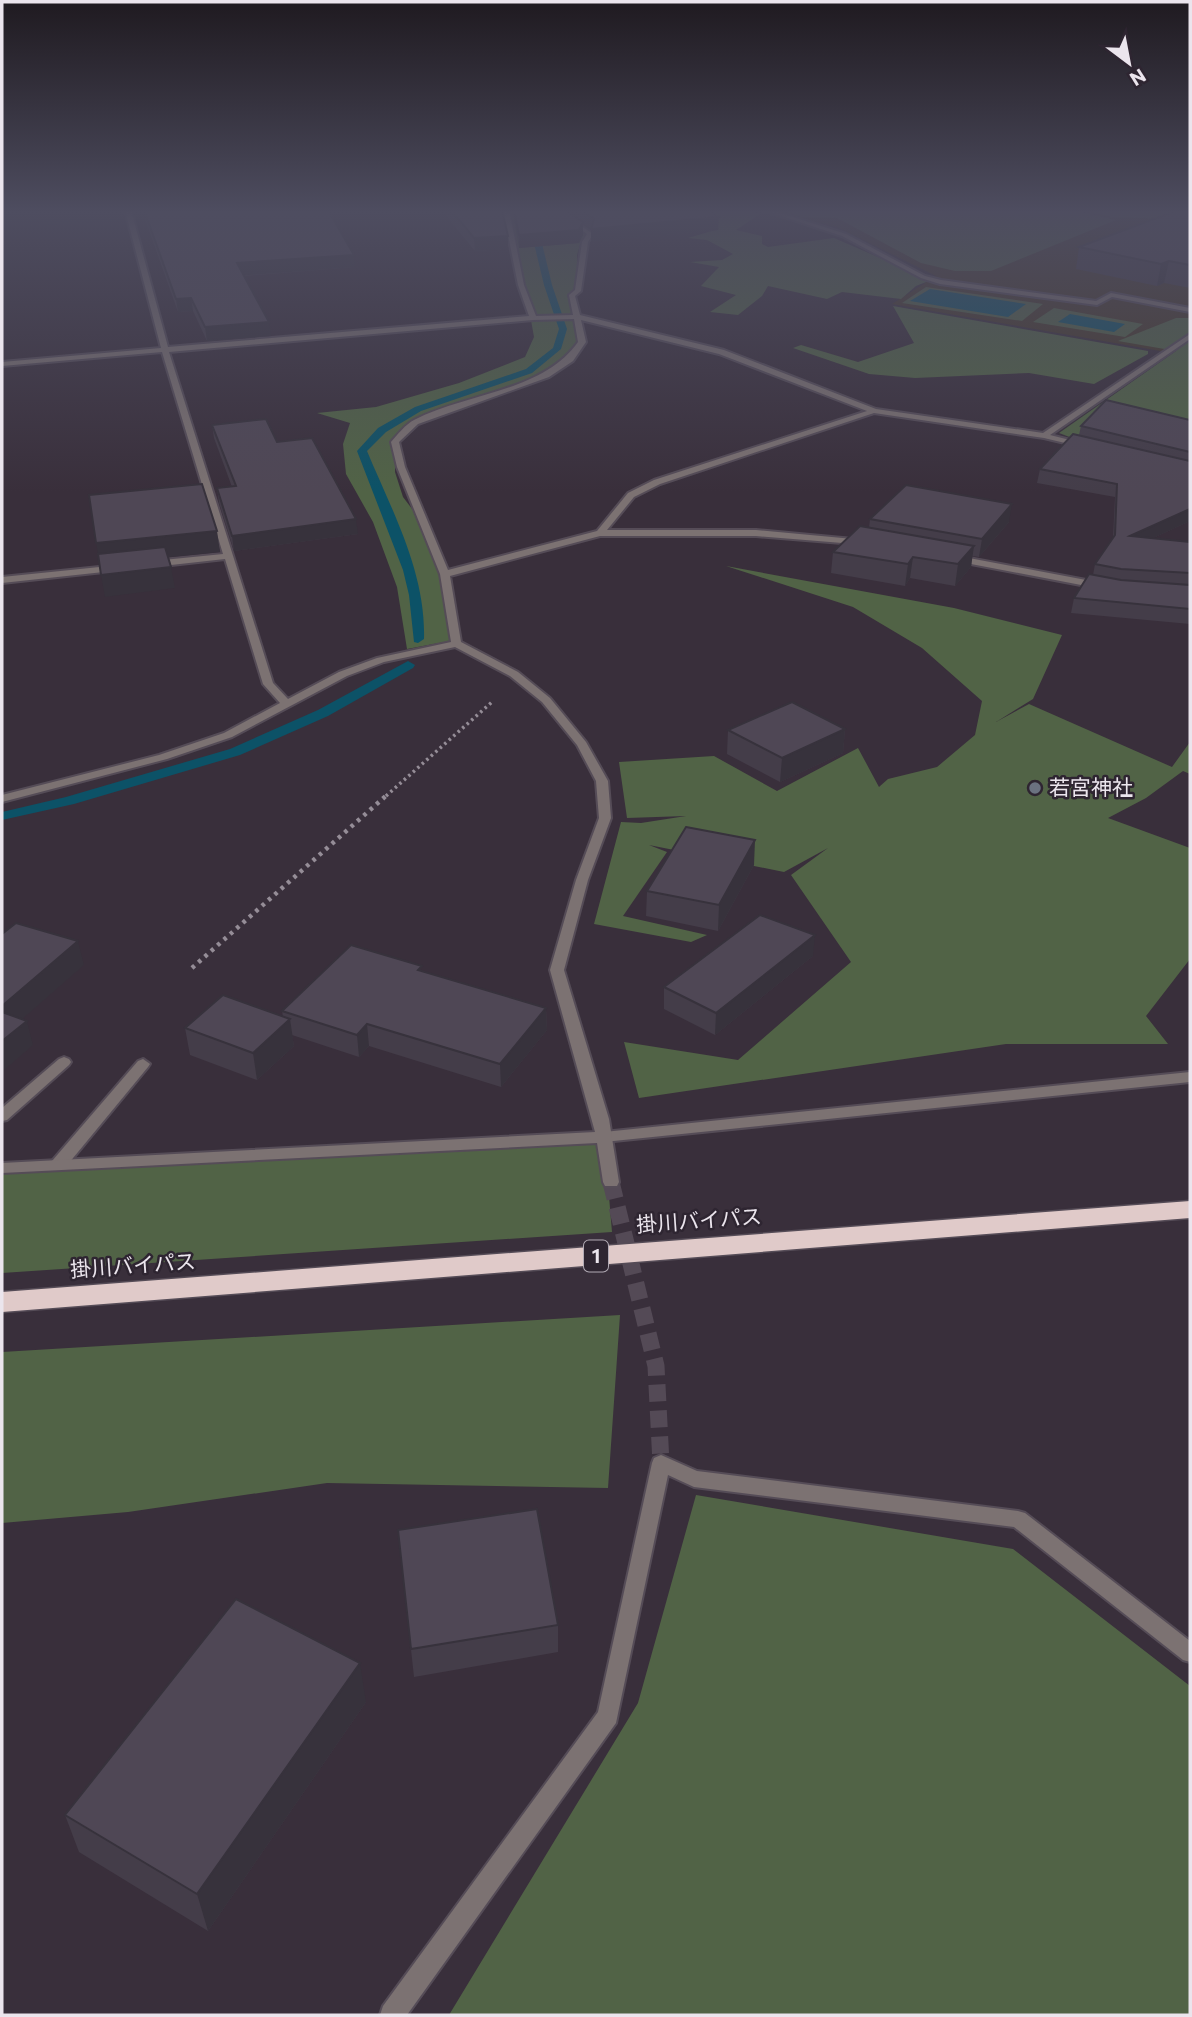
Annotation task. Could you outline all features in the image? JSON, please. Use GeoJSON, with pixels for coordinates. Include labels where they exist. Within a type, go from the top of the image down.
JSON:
{"type":"FeatureCollection","features":[{"type":"Feature","properties":{"kind":"highway","name":"掛川バイパス"},"geometry":{"type":"LineString","coordinates":[[2,1302],[1190,1209]]}},
{"type":"Feature","properties":{"kind":"street"},"geometry":{"type":"LineString","coordinates":[[153,304],[268,684],[287,704]]}},
{"type":"Feature","properties":{"kind":"street"},"geometry":{"type":"LineString","coordinates":[[528,304],[533,318]]}},
{"type":"Feature","properties":{"kind":"street"},"geometry":{"type":"LineString","coordinates":[[456,644],[444,574],[401,467],[395,442],[415,422],[546,374],[570,359],[582,342],[573,304]]}},
{"type":"Feature","properties":{"kind":"street"},"geometry":{"type":"LineString","coordinates":[[1159,304],[1190,310]]}},
{"type":"Feature","properties":{"kind":"street"},"geometry":{"type":"LineString","coordinates":[[2,364],[533,318],[574,317],[721,352],[874,411],[1044,436],[1097,449]]}},
{"type":"Feature","properties":{"kind":"street"},"geometry":{"type":"LineString","coordinates":[[1044,436],[1190,336]]}},
{"type":"Feature","properties":{"kind":"street"},"geometry":{"type":"LineString","coordinates":[[600,533],[631,495],[657,482],[874,411]]}},
{"type":"Feature","properties":{"kind":"street"},"geometry":{"type":"LineString","coordinates":[[444,574],[600,533],[757,533],[815,536],[877,544]]}},
{"type":"Feature","properties":{"kind":"street"},"geometry":{"type":"LineString","coordinates":[[2,580],[228,556]]}},
{"type":"Feature","properties":{"kind":"street"},"geometry":{"type":"LineString","coordinates":[[943,556],[1118,589]]}},
{"type":"Feature","properties":{"kind":"street"},"geometry":{"type":"LineString","coordinates":[[2,799],[163,757],[228,736],[343,674],[381,660],[456,644],[514,674],[546,700],[582,744],[602,781],[605,818],[582,880],[557,970],[601,1119],[611,1182]]}},
{"type":"Feature","properties":{"kind":"street"},"geometry":{"type":"LineString","coordinates":[[2,1116],[64,1062]]}},
{"type":"Feature","properties":{"kind":"street"},"geometry":{"type":"LineString","coordinates":[[58,1165],[143,1064]]}},
{"type":"Feature","properties":{"kind":"street"},"geometry":{"type":"LineString","coordinates":[[2,1168],[604,1137],[1190,1077]]}},
{"type":"Feature","properties":{"kind":"street"},"geometry":{"type":"LineString","coordinates":[[392,2015],[608,1716],[662,1463],[694,1479],[1018,1519],[1190,1653]]}},
{"type":"Feature","properties":{"kind":"path"},"geometry":{"type":"LineString","coordinates":[[192,968],[495,699],[533,689]]}},
{"type":"Feature","properties":{"kind":"shaded area"},"geometry":{"type":"Polygon","coordinates":[[[893,304],[1190,304],[1190,337],[1166,352],[893,304]]]}},
{"type":"Feature","properties":{"kind":"green space"},"geometry":{"type":"Polygon","coordinates":[[[528,304],[570,304],[580,329],[581,344],[559,366],[519,385],[415,422],[395,442],[395,472],[403,497],[425,526],[445,574],[455,640],[407,649],[397,587],[373,522],[346,474],[343,444],[350,423],[317,413],[376,407],[459,383],[525,357],[534,337],[528,304]]]}},
{"type":"Feature","properties":{"kind":"green space"},"geometry":{"type":"Polygon","coordinates":[[[722,304],[752,304],[738,315],[710,312],[722,304]]]}},
{"type":"Feature","properties":{"kind":"green space"},"geometry":{"type":"Polygon","coordinates":[[[910,304],[1043,304],[1022,321],[910,304]]]}},
{"type":"Feature","properties":{"kind":"green space"},"geometry":{"type":"Polygon","coordinates":[[[893,306],[1148,351],[1148,354],[1094,384],[1029,373],[915,378],[869,374],[793,348],[801,345],[858,362],[914,343],[893,306]]]}},
{"type":"Feature","properties":{"kind":"green space"},"geometry":{"type":"Polygon","coordinates":[[[1054,308],[1143,324],[1125,337],[1033,322],[1054,308]]]}},
{"type":"Feature","properties":{"kind":"green space"},"geometry":{"type":"Polygon","coordinates":[[[1176,318],[1190,318],[1190,432],[1080,441],[1059,433],[1176,351],[1118,341],[1176,318]]]}},
{"type":"Feature","properties":{"kind":"green space"},"geometry":{"type":"Polygon","coordinates":[[[726,566],[954,608],[1062,635],[1033,699],[996,722],[1029,704],[1172,767],[1190,742],[1190,774],[1183,771],[1146,798],[1108,818],[1190,848],[1190,959],[1146,1016],[1168,1044],[1006,1044],[639,1098],[624,1042],[738,1060],[851,962],[791,875],[828,848],[784,872],[649,845],[667,852],[623,916],[707,935],[691,942],[594,924],[621,822],[641,823],[686,816],[627,818],[619,762],[714,756],[777,791],[858,748],[879,787],[888,779],[937,767],[975,735],[982,701],[922,648],[853,607],[726,566]]]}},
{"type":"Feature","properties":{"kind":"green space"},"geometry":{"type":"Polygon","coordinates":[[[604,1137],[612,1232],[2,1273],[2,1174],[604,1137]]]}},
{"type":"Feature","properties":{"kind":"green space"},"geometry":{"type":"Polygon","coordinates":[[[620,1315],[608,1488],[327,1483],[128,1512],[2,1523],[2,1352],[620,1315]]]}},
{"type":"Feature","properties":{"kind":"green space"},"geometry":{"type":"Polygon","coordinates":[[[696,1495],[1013,1549],[1190,1686],[1190,2015],[449,2015],[638,1703],[696,1495]]]}},
{"type":"Feature","properties":{"kind":"water"},"geometry":{"type":"Polygon","coordinates":[[[929,304],[1026,304],[1008,317],[929,304]]]}},
{"type":"Feature","properties":{"kind":"water"},"geometry":{"type":"Polygon","coordinates":[[[1070,314],[1125,324],[1114,332],[1058,322],[1070,314]]]}},
{"type":"Feature","properties":{"kind":"building"},"geometry":{"type":"Polygon","coordinates":[[[194,304],[259,304],[269,322],[205,327],[194,304]]]}},
{"type":"Feature","properties":{"kind":"building"},"geometry":{"type":"Polygon","coordinates":[[[1106,400],[1190,420],[1190,452],[1081,426],[1106,400]]]}},
{"type":"Feature","properties":{"kind":"building"},"geometry":{"type":"Polygon","coordinates":[[[266,419],[277,442],[312,438],[356,519],[232,536],[217,488],[236,486],[212,425],[266,419]]]}},
{"type":"Feature","properties":{"kind":"building"},"geometry":{"type":"Polygon","coordinates":[[[1073,434],[1190,461],[1190,509],[1130,536],[1190,542],[1190,573],[1121,569],[1095,564],[1115,535],[1117,484],[1040,469],[1073,434]]]}},
{"type":"Feature","properties":{"kind":"building"},"geometry":{"type":"Polygon","coordinates":[[[202,484],[217,531],[96,543],[89,495],[202,484]]]}},
{"type":"Feature","properties":{"kind":"building"},"geometry":{"type":"Polygon","coordinates":[[[906,485],[1012,504],[982,539],[870,519],[906,485]]]}},
{"type":"Feature","properties":{"kind":"building"},"geometry":{"type":"Polygon","coordinates":[[[860,526],[974,546],[958,564],[913,557],[908,564],[833,552],[860,526]]]}},
{"type":"Feature","properties":{"kind":"building"},"geometry":{"type":"Polygon","coordinates":[[[165,547],[171,567],[101,575],[98,554],[165,547]]]}},
{"type":"Feature","properties":{"kind":"building"},"geometry":{"type":"Polygon","coordinates":[[[1089,574],[1121,580],[1190,585],[1190,609],[1074,598],[1089,574]]]}},
{"type":"Feature","properties":{"kind":"building"},"geometry":{"type":"Polygon","coordinates":[[[792,702],[845,729],[782,758],[728,730],[792,702]]]}},
{"type":"Feature","properties":{"kind":"building"},"geometry":{"type":"Polygon","coordinates":[[[686,827],[755,840],[719,905],[647,891],[686,827]]]}},
{"type":"Feature","properties":{"kind":"building"},"geometry":{"type":"Polygon","coordinates":[[[760,915],[815,935],[716,1013],[664,987],[760,915]]]}},
{"type":"Feature","properties":{"kind":"building"},"geometry":{"type":"Polygon","coordinates":[[[16,923],[78,941],[2,1006],[2,934],[16,923]]]}},
{"type":"Feature","properties":{"kind":"building"},"geometry":{"type":"Polygon","coordinates":[[[351,945],[422,966],[418,970],[546,1008],[500,1064],[367,1024],[357,1035],[282,1011],[351,945]]]}},
{"type":"Feature","properties":{"kind":"building"},"geometry":{"type":"Polygon","coordinates":[[[223,995],[290,1019],[253,1053],[185,1028],[223,995]]]}},
{"type":"Feature","properties":{"kind":"building"},"geometry":{"type":"Polygon","coordinates":[[[2,1012],[27,1021],[2,1041],[2,1012]]]}},
{"type":"Feature","properties":{"kind":"building"},"geometry":{"type":"Polygon","coordinates":[[[537,1509],[558,1625],[411,1649],[398,1530],[537,1509]]]}},
{"type":"Feature","properties":{"kind":"building"},"geometry":{"type":"Polygon","coordinates":[[[236,1599],[360,1663],[197,1894],[65,1815],[236,1599]]]}},
{"type":"Feature","properties":{"kind":"waterway"},"geometry":{"type":"LineString","coordinates":[[418,639],[419,618],[409,570],[362,451],[382,430],[418,409],[529,371],[557,349],[563,329],[554,304]]}},
{"type":"Feature","properties":{"kind":"waterway"},"geometry":{"type":"LineString","coordinates":[[2,816],[69,801],[235,752],[323,713],[408,665]]}},
{"type":"Feature","properties":{"kind":"tunnel"},"geometry":{"type":"LineString","coordinates":[[611,1182],[656,1366],[661,1463]]}},
{"type":"Feature","properties":{"kind":"place","name":"若宮神社"},"geometry":{"type":"Point","coordinates":[1035,788]}}]}
